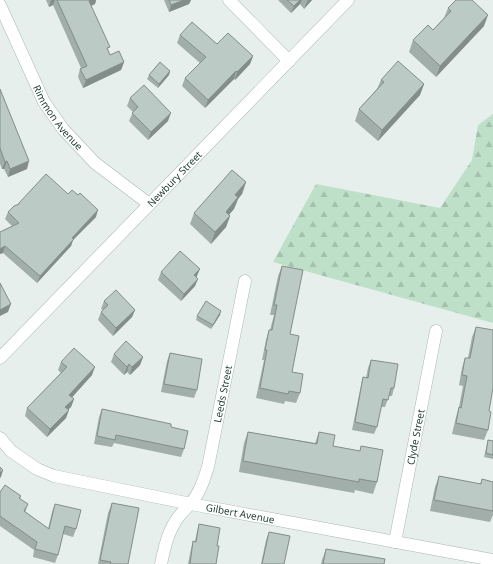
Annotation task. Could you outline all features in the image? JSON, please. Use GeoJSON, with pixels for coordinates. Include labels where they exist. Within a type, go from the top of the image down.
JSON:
{"type":"FeatureCollection","features":[{"type":"Feature","properties":{"kind":"street"},"geometry":{"type":"LineString","coordinates":[[230,0],[289,61]]}},
{"type":"Feature","properties":{"kind":"street","name":"Newbury Street"},"geometry":{"type":"LineString","coordinates":[[0,358],[348,0]]}},
{"type":"Feature","properties":{"kind":"street","name":"Rimmon Avenue"},"geometry":{"type":"LineString","coordinates":[[0,5],[44,102],[63,130],[95,163],[149,204]]}},
{"type":"Feature","properties":{"kind":"street","name":"Leeds Street"},"geometry":{"type":"LineString","coordinates":[[161,564],[166,543],[174,524],[198,493],[208,467],[245,281]]}},
{"type":"Feature","properties":{"kind":"street","name":"Clyde Street"},"geometry":{"type":"LineString","coordinates":[[395,542],[436,331]]}},
{"type":"Feature","properties":{"kind":"street","name":"Gilbert Avenue"},"geometry":{"type":"LineString","coordinates":[[0,438],[11,451],[37,469],[54,476],[191,504],[493,560]]}},
{"type":"Feature","properties":{"kind":"green space"},"geometry":{"type":"Polygon","coordinates":[[[493,114],[493,323],[273,262],[316,184],[440,208],[472,160],[478,125],[493,114]]]}},
{"type":"Feature","properties":{"kind":"building"},"geometry":{"type":"Polygon","coordinates":[[[57,0],[90,0],[89,1],[110,47],[107,48],[110,55],[119,51],[124,62],[86,80],[80,69],[87,66],[57,0]]]}},
{"type":"Feature","properties":{"kind":"building"},"geometry":{"type":"Polygon","coordinates":[[[169,0],[184,0],[171,5],[169,0]]]}},
{"type":"Feature","properties":{"kind":"building"},"geometry":{"type":"Polygon","coordinates":[[[287,0],[300,0],[294,6],[287,0]]]}},
{"type":"Feature","properties":{"kind":"building"},"geometry":{"type":"Polygon","coordinates":[[[456,0],[472,0],[488,15],[440,66],[413,40],[428,25],[433,30],[451,11],[448,8],[456,0]]]}},
{"type":"Feature","properties":{"kind":"building"},"geometry":{"type":"Polygon","coordinates":[[[192,22],[217,44],[228,33],[253,56],[208,100],[185,78],[206,57],[180,35],[192,22]]]}},
{"type":"Feature","properties":{"kind":"building"},"geometry":{"type":"Polygon","coordinates":[[[398,61],[424,84],[382,130],[359,109],[384,82],[381,80],[398,61]]]}},
{"type":"Feature","properties":{"kind":"building"},"geometry":{"type":"Polygon","coordinates":[[[160,62],[170,71],[159,84],[149,75],[160,62]]]}},
{"type":"Feature","properties":{"kind":"building"},"geometry":{"type":"Polygon","coordinates":[[[144,85],[171,113],[151,132],[132,113],[138,107],[130,98],[144,85]]]}},
{"type":"Feature","properties":{"kind":"building"},"geometry":{"type":"Polygon","coordinates":[[[0,89],[29,161],[10,169],[7,161],[5,162],[0,148],[0,89]]]}},
{"type":"Feature","properties":{"kind":"building"},"geometry":{"type":"Polygon","coordinates":[[[232,170],[246,182],[235,195],[238,197],[226,212],[230,216],[215,232],[194,213],[232,170]]]}},
{"type":"Feature","properties":{"kind":"building"},"geometry":{"type":"Polygon","coordinates":[[[46,174],[68,194],[72,190],[78,195],[80,193],[98,210],[40,276],[5,246],[0,249],[0,232],[19,223],[8,212],[14,206],[19,204],[46,174]]]}},
{"type":"Feature","properties":{"kind":"building"},"geometry":{"type":"Polygon","coordinates":[[[180,251],[200,269],[194,275],[198,279],[184,294],[161,272],[180,251]]]}},
{"type":"Feature","properties":{"kind":"building"},"geometry":{"type":"Polygon","coordinates":[[[282,266],[303,270],[290,334],[299,336],[292,372],[303,374],[300,393],[289,391],[288,394],[260,388],[269,330],[272,330],[277,305],[274,305],[282,266]]]}},
{"type":"Feature","properties":{"kind":"building"},"geometry":{"type":"Polygon","coordinates":[[[0,283],[11,304],[0,310],[0,283]]]}},
{"type":"Feature","properties":{"kind":"building"},"geometry":{"type":"Polygon","coordinates":[[[116,290],[135,310],[116,328],[101,312],[108,305],[104,301],[116,290]]]}},
{"type":"Feature","properties":{"kind":"building"},"geometry":{"type":"Polygon","coordinates":[[[206,301],[221,311],[213,325],[197,316],[206,301]]]}},
{"type":"Feature","properties":{"kind":"building"},"geometry":{"type":"Polygon","coordinates":[[[476,327],[493,330],[493,388],[489,411],[491,412],[488,430],[456,423],[459,407],[461,408],[467,376],[462,375],[465,358],[470,358],[476,327]]]}},
{"type":"Feature","properties":{"kind":"building"},"geometry":{"type":"Polygon","coordinates":[[[126,341],[143,357],[132,367],[129,364],[127,367],[114,354],[126,341]]]}},
{"type":"Feature","properties":{"kind":"building"},"geometry":{"type":"Polygon","coordinates":[[[74,348],[95,367],[69,395],[74,399],[65,407],[69,410],[50,429],[27,408],[67,367],[61,362],[74,348]]]}},
{"type":"Feature","properties":{"kind":"building"},"geometry":{"type":"Polygon","coordinates":[[[170,353],[202,359],[197,390],[164,384],[170,353]]]}},
{"type":"Feature","properties":{"kind":"building"},"geometry":{"type":"Polygon","coordinates":[[[371,360],[398,364],[394,388],[391,388],[388,400],[383,399],[377,427],[355,422],[363,377],[368,378],[371,360]]]}},
{"type":"Feature","properties":{"kind":"building"},"geometry":{"type":"Polygon","coordinates":[[[102,409],[171,424],[171,427],[188,431],[184,449],[116,435],[115,440],[97,436],[102,409]]]}},
{"type":"Feature","properties":{"kind":"building"},"geometry":{"type":"Polygon","coordinates":[[[248,432],[317,444],[319,432],[335,435],[333,446],[360,451],[361,446],[383,450],[377,482],[359,479],[359,482],[243,461],[248,432]]]}},
{"type":"Feature","properties":{"kind":"building"},"geometry":{"type":"Polygon","coordinates":[[[488,440],[493,441],[493,455],[486,453],[488,440]]]}},
{"type":"Feature","properties":{"kind":"building"},"geometry":{"type":"Polygon","coordinates":[[[439,476],[481,484],[482,479],[493,482],[493,511],[434,500],[439,476]]]}},
{"type":"Feature","properties":{"kind":"building"},"geometry":{"type":"Polygon","coordinates":[[[5,485],[21,496],[19,498],[28,504],[24,511],[49,529],[55,504],[81,510],[76,529],[65,526],[58,555],[35,549],[37,542],[0,516],[0,492],[5,485]]]}},
{"type":"Feature","properties":{"kind":"building"},"geometry":{"type":"Polygon","coordinates":[[[112,503],[139,508],[128,564],[110,564],[111,562],[100,560],[112,503]]]}},
{"type":"Feature","properties":{"kind":"building"},"geometry":{"type":"Polygon","coordinates":[[[199,524],[220,528],[216,564],[190,564],[193,541],[196,542],[199,524]]]}},
{"type":"Feature","properties":{"kind":"building"},"geometry":{"type":"Polygon","coordinates":[[[269,532],[290,536],[284,564],[262,564],[269,532]]]}},
{"type":"Feature","properties":{"kind":"building"},"geometry":{"type":"Polygon","coordinates":[[[326,549],[385,559],[384,564],[323,564],[326,549]]]}}]}
